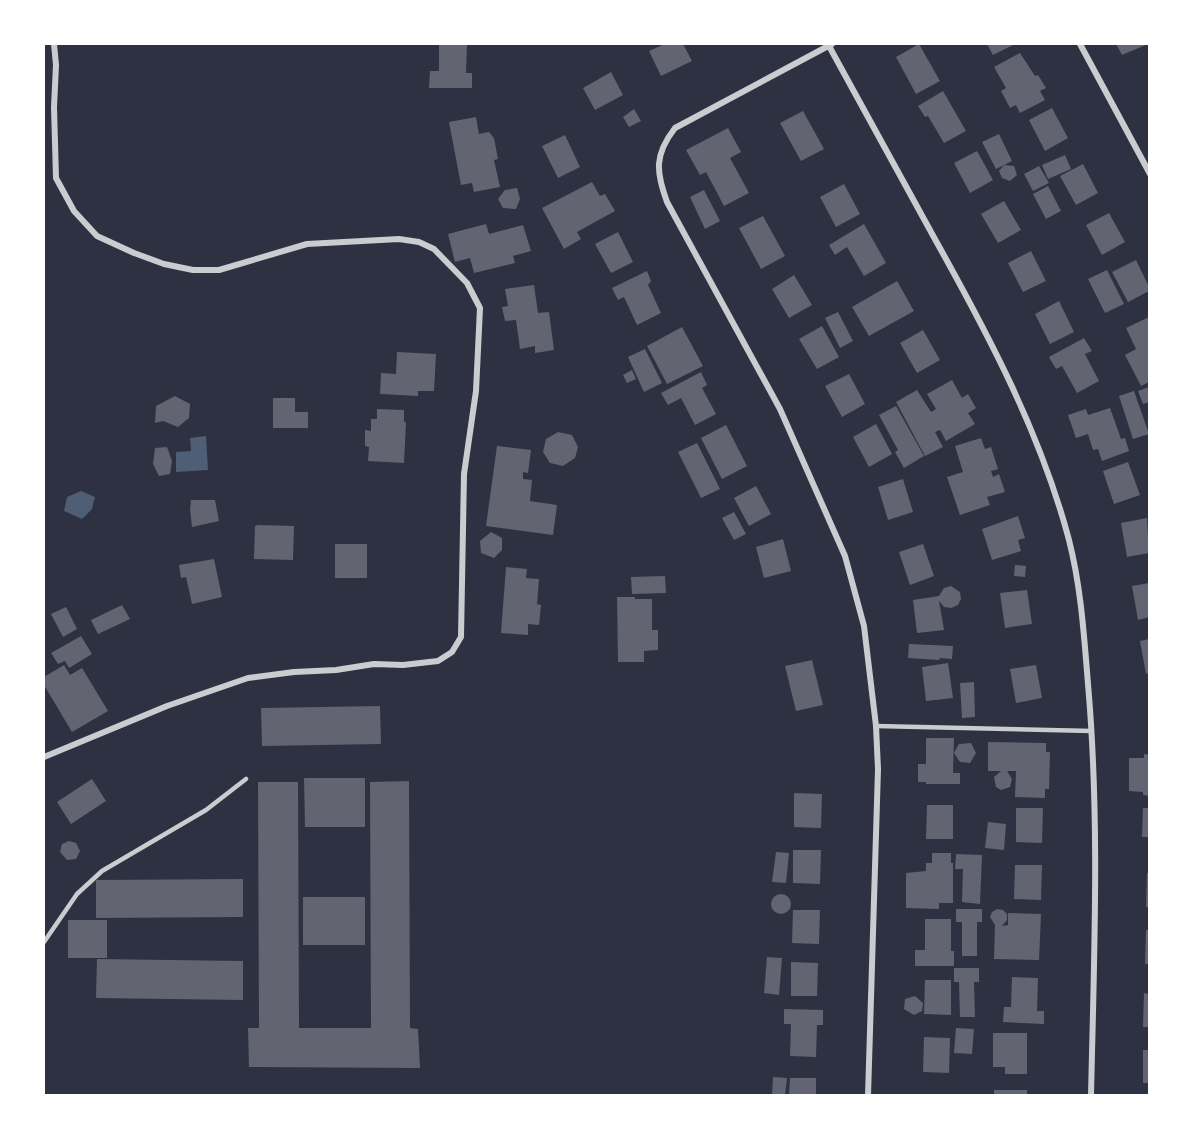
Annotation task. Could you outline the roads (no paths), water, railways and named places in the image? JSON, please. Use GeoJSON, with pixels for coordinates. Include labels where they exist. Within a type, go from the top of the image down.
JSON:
{"type":"FeatureCollection","features":[{"type":"Feature","properties":{"kind":"street"},"geometry":{"type":"LineString","coordinates":[[44,757],[167,706],[248,678],[374,664],[403,665],[438,661],[452,652],[461,637],[464,474],[476,391],[480,308],[467,283],[452,266],[434,249],[419,242],[399,239],[307,244],[219,270],[193,270],[164,264],[97,236],[74,211],[57,178],[54,44]]}},
{"type":"Feature","properties":{"kind":"street"},"geometry":{"type":"LineString","coordinates":[[1080,44],[1149,174]]}},
{"type":"Feature","properties":{"kind":"street"},"geometry":{"type":"LineString","coordinates":[[868,1095],[877,820],[876,726],[864,626],[845,556],[780,409],[668,202],[659,181],[658,162],[664,141],[675,128],[831,45],[964,291],[1016,393],[1054,492],[1071,551],[1080,594],[1092,731],[1096,824],[1091,1095]]}},
{"type":"Feature","properties":{"kind":"lane"},"geometry":{"type":"LineString","coordinates":[[876,726],[1092,731]]}},
{"type":"Feature","properties":{"kind":"lane"},"geometry":{"type":"LineString","coordinates":[[44,942],[77,894],[102,871],[207,810],[246,779]]}},
{"type":"Feature","properties":{"kind":"water"},"geometry":{"type":"Polygon","coordinates":[[[206,436],[208,470],[176,472],[176,452],[191,451],[190,438],[206,436]]]}},
{"type":"Feature","properties":{"kind":"water"},"geometry":{"type":"Polygon","coordinates":[[[81,491],[95,497],[92,509],[82,519],[64,511],[67,497],[81,491]]]}}]}
